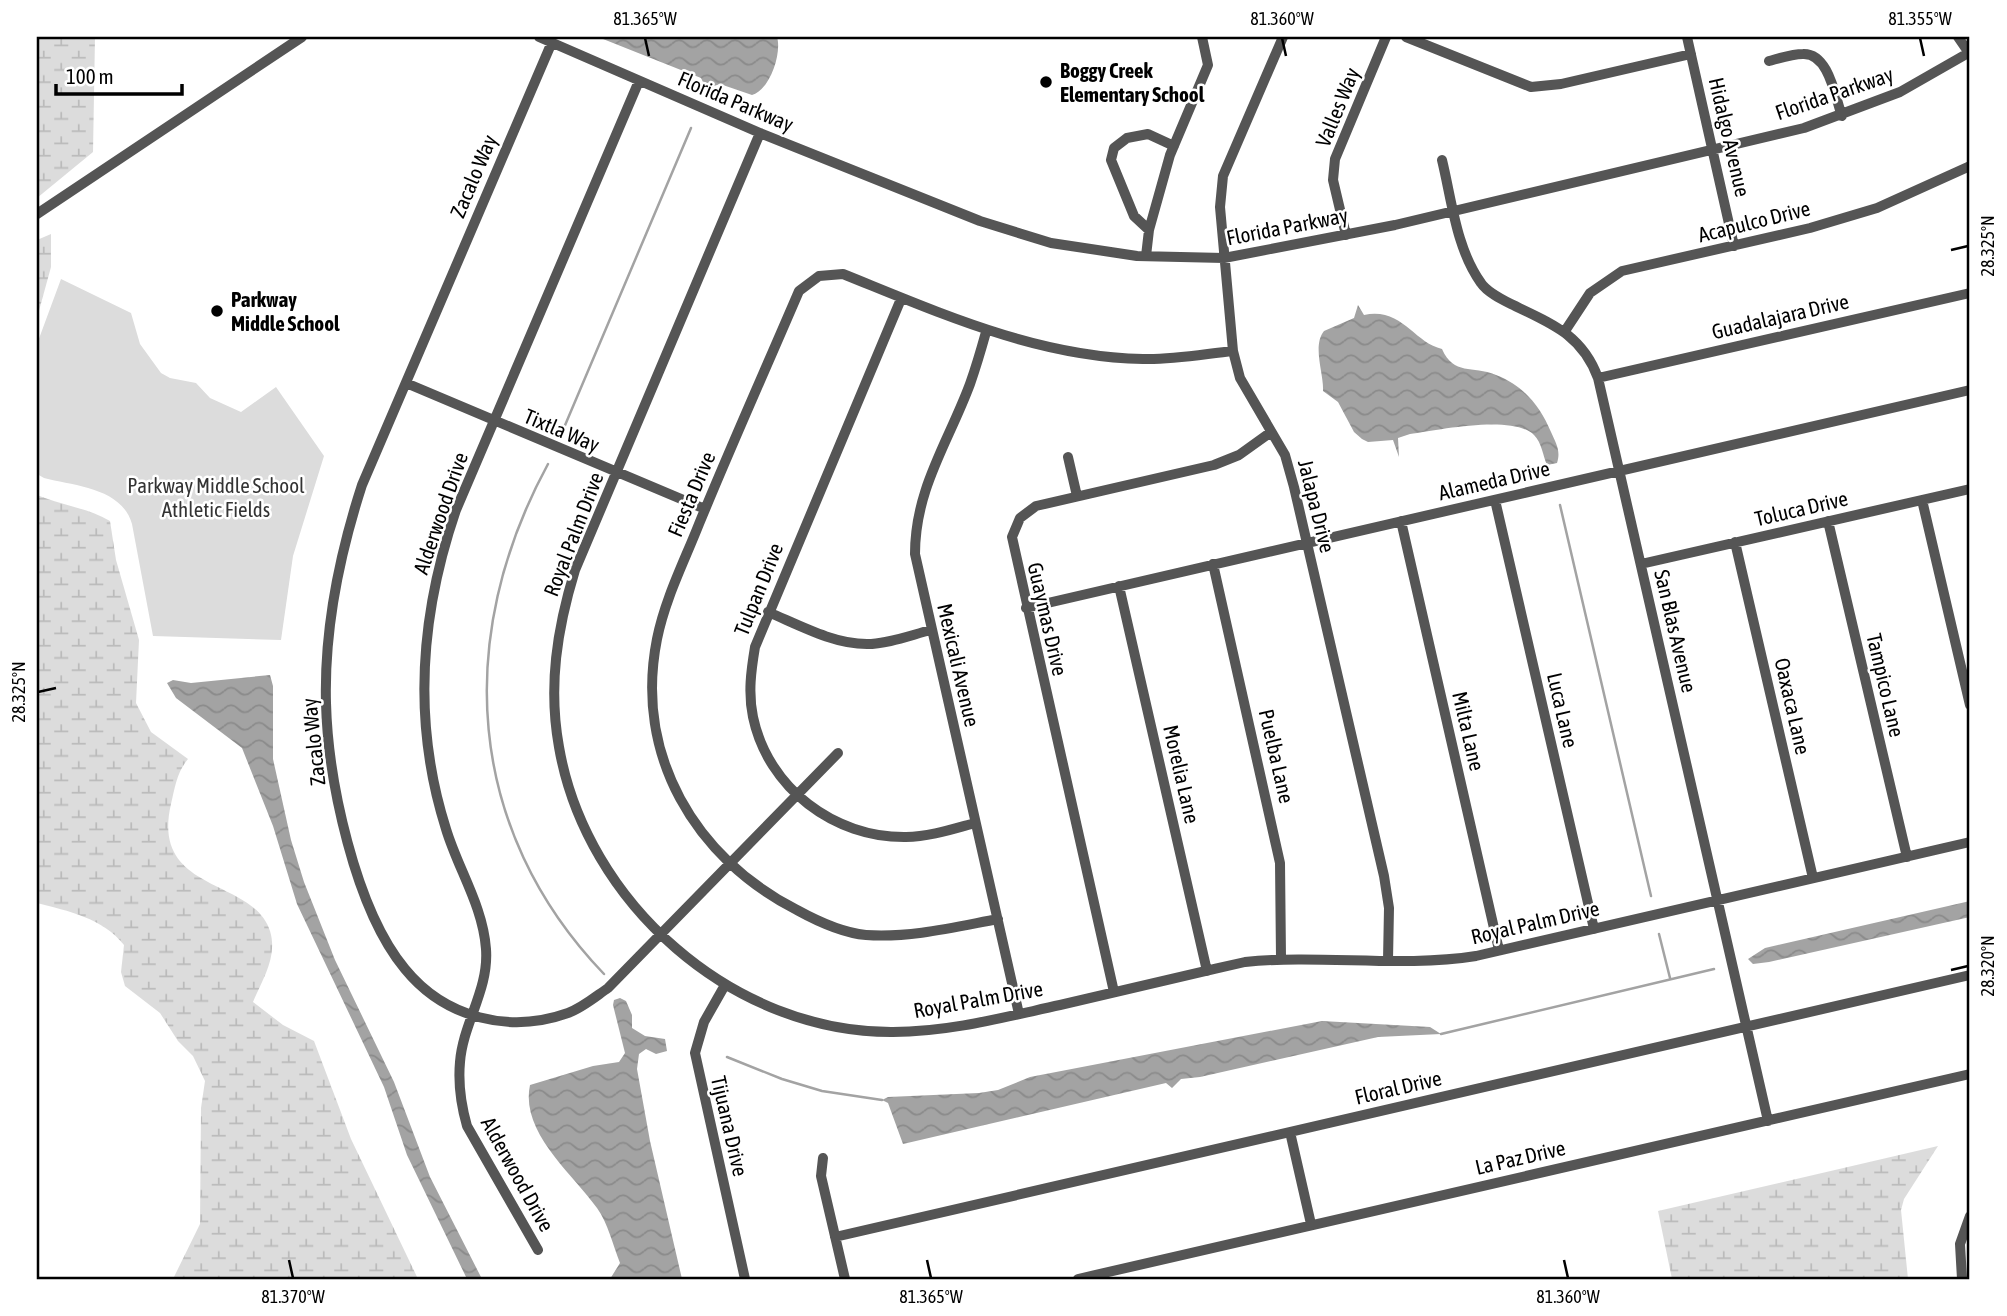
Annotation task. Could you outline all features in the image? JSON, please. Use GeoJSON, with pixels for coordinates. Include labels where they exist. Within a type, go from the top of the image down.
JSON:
{"type":"FeatureCollection","features":[{"type":"Feature","properties":{"kind":"street"},"geometry":{"type":"LineString","coordinates":[[37,214],[302,37]]}},
{"type":"Feature","properties":{"kind":"street","name":"Florida Parkway"},"geometry":{"type":"LineString","coordinates":[[539,37],[760,133],[980,221],[1051,243],[1146,256],[1224,258],[1346,234],[1714,151],[1842,116],[1900,92],[1969,53]]}},
{"type":"Feature","properties":{"kind":"street"},"geometry":{"type":"LineString","coordinates":[[1146,256],[1149,230],[1174,146],[1208,65],[1202,37]]}},
{"type":"Feature","properties":{"kind":"street","name":"Jalapa Drive"},"geometry":{"type":"LineString","coordinates":[[1283,37],[1223,176],[1220,207],[1233,351],[1240,378],[1285,455],[1384,876],[1389,908],[1388,960]]}},
{"type":"Feature","properties":{"kind":"street","name":"Valles Way"},"geometry":{"type":"LineString","coordinates":[[1346,234],[1333,180],[1335,159],[1387,37]]}},
{"type":"Feature","properties":{"kind":"street"},"geometry":{"type":"LineString","coordinates":[[1406,37],[1531,88],[1561,84],[1691,54]]}},
{"type":"Feature","properties":{"kind":"street","name":"Hidalgo Avenue"},"geometry":{"type":"LineString","coordinates":[[1687,37],[1734,246]]}},
{"type":"Feature","properties":{"kind":"street"},"geometry":{"type":"LineString","coordinates":[[1958,37],[1969,53]]}},
{"type":"Feature","properties":{"kind":"street","name":"Zacalo Way"},"geometry":{"type":"LineString","coordinates":[[552,42],[362,485],[342,545],[330,620],[326,703],[333,772],[359,879],[385,939],[405,970],[443,1002],[473,1018],[523,1022],[569,1012],[608,988],[838,752]]}},
{"type":"Feature","properties":{"kind":"street"},"geometry":{"type":"LineString","coordinates":[[1769,61],[1805,53],[1817,57],[1826,71],[1842,116]]}},
{"type":"Feature","properties":{"kind":"street","name":"Alderwood Drive"},"geometry":{"type":"LineString","coordinates":[[538,1250],[467,1126],[461,1102],[460,1060],[485,980],[485,933],[436,798],[426,743],[424,646],[434,586],[445,544],[639,81]]}},
{"type":"Feature","properties":{"kind":"street","name":"Royal Palm Drive"},"geometry":{"type":"LineString","coordinates":[[760,133],[575,570],[566,599],[554,665],[554,700],[559,747],[568,785],[584,828],[618,885],[660,935],[725,985],[796,1015],[851,1029],[892,1032],[944,1029],[1208,971],[1281,958],[1437,962],[1594,929],[1970,842]]}},
{"type":"Feature","properties":{"kind":"street"},"geometry":{"type":"LineString","coordinates":[[1149,230],[1134,216],[1111,160],[1114,148],[1127,138],[1148,134],[1174,146]]}},
{"type":"Feature","properties":{"kind":"street","name":"San Blas Avenue"},"geometry":{"type":"LineString","coordinates":[[1442,160],[1464,254],[1482,285],[1502,299],[1565,331],[1591,358],[1598,378],[1768,1121]]}},
{"type":"Feature","properties":{"kind":"street","name":"Acapulco Drive"},"geometry":{"type":"LineString","coordinates":[[1565,331],[1590,293],[1622,271],[1734,246],[1877,208],[1970,166]]}},
{"type":"Feature","properties":{"kind":"street","name":"Fiesta Drive"},"geometry":{"type":"LineString","coordinates":[[998,919],[919,933],[864,935],[817,921],[780,902],[728,865],[685,809],[660,745],[654,710],[653,669],[660,625],[705,509],[799,290],[827,274],[843,274],[986,332],[1087,354],[1143,359],[1233,351]]}},
{"type":"Feature","properties":{"kind":"street","name":"Guadalajara Drive"},"geometry":{"type":"LineString","coordinates":[[1598,378],[1970,293]]}},
{"type":"Feature","properties":{"kind":"street","name":"Tulpan Drive"},"geometry":{"type":"LineString","coordinates":[[901,299],[755,647],[750,679],[752,715],[760,741],[775,770],[797,796],[841,825],[883,836],[908,837],[975,823]]}},
{"type":"Feature","properties":{"kind":"street","name":"Mexicali Avenue"},"geometry":{"type":"LineString","coordinates":[[986,332],[970,384],[922,494],[915,523],[915,554],[1019,1014]]}},
{"type":"Feature","properties":{"kind":"street","name":"Tixtla Way"},"geometry":{"type":"LineString","coordinates":[[406,383],[705,509]]}},
{"type":"Feature","properties":{"kind":"street","name":"Alameda Drive"},"geometry":{"type":"LineString","coordinates":[[1026,608],[1970,390]]}},
{"type":"Feature","properties":{"kind":"street","name":"Guaymas Drive"},"geometry":{"type":"LineString","coordinates":[[1114,992],[1012,537],[1020,518],[1036,506],[1214,465],[1239,455],[1271,432]]}},
{"type":"Feature","properties":{"kind":"street"},"geometry":{"type":"LineString","coordinates":[[1068,457],[1077,496]]}},
{"type":"Feature","properties":{"kind":"street","name":"Toluca Drive"},"geometry":{"type":"LineString","coordinates":[[1641,564],[1970,489]]}},
{"type":"Feature","properties":{"kind":"street","name":"Luca Lane"},"geometry":{"type":"LineString","coordinates":[[1494,500],[1594,929]]}},
{"type":"Feature","properties":{"kind":"street"},"geometry":{"type":"LineString","coordinates":[[1922,500],[1970,705]]}},
{"type":"Feature","properties":{"kind":"street","name":"Milta Lane"},"geometry":{"type":"LineString","coordinates":[[1401,521],[1499,950]]}},
{"type":"Feature","properties":{"kind":"street","name":"Tampico Lane"},"geometry":{"type":"LineString","coordinates":[[1828,521],[1907,857]]}},
{"type":"Feature","properties":{"kind":"street","name":"Oaxaca Lane"},"geometry":{"type":"LineString","coordinates":[[1735,542],[1812,878]]}},
{"type":"Feature","properties":{"kind":"street","name":"Puelba Lane"},"geometry":{"type":"LineString","coordinates":[[1213,564],[1280,863],[1281,958]]}},
{"type":"Feature","properties":{"kind":"street","name":"Morelia Lane"},"geometry":{"type":"LineString","coordinates":[[1119,586],[1208,971]]}},
{"type":"Feature","properties":{"kind":"street"},"geometry":{"type":"LineString","coordinates":[[768,612],[833,638],[855,643],[880,643],[931,630]]}},
{"type":"Feature","properties":{"kind":"street","name":"Floral Drive"},"geometry":{"type":"LineString","coordinates":[[835,1237],[1970,975]]}},
{"type":"Feature","properties":{"kind":"street","name":"Tijuana Drive"},"geometry":{"type":"LineString","coordinates":[[725,985],[704,1022],[695,1053],[745,1279]]}},
{"type":"Feature","properties":{"kind":"street","name":"La Paz Drive"},"geometry":{"type":"LineString","coordinates":[[1078,1279],[1970,1074]]}},
{"type":"Feature","properties":{"kind":"street"},"geometry":{"type":"LineString","coordinates":[[1290,1132],[1311,1224]]}},
{"type":"Feature","properties":{"kind":"street"},"geometry":{"type":"LineString","coordinates":[[823,1158],[821,1176],[845,1279]]}},
{"type":"Feature","properties":{"kind":"street"},"geometry":{"type":"LineString","coordinates":[[1962,1279],[1960,1244],[1970,1216]]}},
{"type":"Feature","properties":{"kind":"green space"},"geometry":{"type":"Polygon","coordinates":[[[37,37],[95,37],[93,152],[37,198],[37,37]]]}},
{"type":"Feature","properties":{"kind":"green space"},"geometry":{"type":"Polygon","coordinates":[[[51,234],[51,267],[37,318],[37,240],[51,234]]]}},
{"type":"Feature","properties":{"kind":"green space","name":"Parkway Middle School Athletic Fields"},"geometry":{"type":"Polygon","coordinates":[[[61,279],[131,313],[140,344],[161,373],[170,378],[196,383],[210,398],[241,412],[276,387],[324,456],[293,556],[281,640],[153,636],[132,524],[127,512],[118,503],[96,490],[37,474],[37,344],[61,279]]]}},
{"type":"Feature","properties":{"kind":"green space"},"geometry":{"type":"Polygon","coordinates":[[[37,495],[110,521],[116,560],[139,640],[136,703],[151,732],[188,759],[179,774],[171,804],[169,833],[175,854],[189,869],[206,881],[244,901],[260,914],[270,931],[271,959],[253,1002],[283,1025],[314,1041],[351,1139],[418,1279],[173,1279],[200,1224],[201,1108],[205,1081],[193,1056],[178,1041],[160,1013],[125,986],[121,972],[124,945],[116,936],[84,917],[37,903],[37,495]]]}},
{"type":"Feature","properties":{"kind":"green space"},"geometry":{"type":"Polygon","coordinates":[[[1938,1146],[1904,1199],[1901,1210],[1908,1279],[1672,1279],[1658,1211],[1938,1146]]]}},
{"type":"Feature","properties":{"kind":"water"},"geometry":{"type":"Polygon","coordinates":[[[598,37],[777,37],[778,52],[769,79],[752,95],[720,84],[711,87],[704,84],[701,78],[598,37]]]}},
{"type":"Feature","properties":{"kind":"water"},"geometry":{"type":"Polygon","coordinates":[[[1358,305],[1364,315],[1377,314],[1398,321],[1423,340],[1442,349],[1452,363],[1496,375],[1523,391],[1547,423],[1557,447],[1557,463],[1547,465],[1537,438],[1524,429],[1510,425],[1475,425],[1410,434],[1398,438],[1399,457],[1393,440],[1368,442],[1362,439],[1354,432],[1338,402],[1323,391],[1319,352],[1324,331],[1354,318],[1358,305]]]}},
{"type":"Feature","properties":{"kind":"water"},"geometry":{"type":"Polygon","coordinates":[[[270,675],[273,686],[273,759],[291,840],[304,882],[335,960],[394,1082],[430,1177],[482,1279],[467,1279],[407,1155],[384,1087],[297,904],[273,826],[242,748],[176,698],[167,683],[173,680],[191,683],[270,675]]]}},
{"type":"Feature","properties":{"kind":"water"},"geometry":{"type":"Polygon","coordinates":[[[1970,901],[1970,917],[1769,962],[1753,964],[1748,959],[1765,948],[1970,901]]]}},
{"type":"Feature","properties":{"kind":"water"},"geometry":{"type":"Polygon","coordinates":[[[620,998],[626,1001],[632,1015],[632,1028],[645,1036],[665,1039],[667,1051],[656,1054],[646,1049],[639,1054],[637,1069],[650,1141],[682,1279],[610,1279],[620,1263],[604,1221],[597,1208],[550,1151],[533,1119],[529,1102],[530,1085],[593,1066],[619,1062],[625,1053],[613,1005],[614,1000],[620,998]]]}},
{"type":"Feature","properties":{"kind":"water"},"geometry":{"type":"Polygon","coordinates":[[[1322,1021],[1430,1027],[1441,1034],[1378,1037],[1181,1079],[1172,1088],[1166,1083],[903,1144],[888,1103],[882,1100],[888,1097],[998,1090],[1030,1077],[1322,1021]]]}},
{"type":"Feature","properties":{"kind":"waterway"},"geometry":{"type":"LineString","coordinates":[[563,430],[691,128]]}},
{"type":"Feature","properties":{"kind":"waterway"},"geometry":{"type":"LineString","coordinates":[[548,464],[518,530],[498,596],[488,663],[489,730],[500,795],[523,857],[558,918],[604,974]]}},
{"type":"Feature","properties":{"kind":"waterway"},"geometry":{"type":"LineString","coordinates":[[1560,505],[1651,896]]}},
{"type":"Feature","properties":{"kind":"waterway"},"geometry":{"type":"LineString","coordinates":[[1659,934],[1670,978]]}},
{"type":"Feature","properties":{"kind":"waterway"},"geometry":{"type":"LineString","coordinates":[[1441,1034],[1714,969]]}},
{"type":"Feature","properties":{"kind":"waterway"},"geometry":{"type":"LineString","coordinates":[[727,1057],[782,1079],[822,1091],[882,1100]]}},
{"type":"Feature","properties":{"kind":"place","name":"Boggy Creek Elementary School"},"geometry":{"type":"Point","coordinates":[1046,82]}},
{"type":"Feature","properties":{"kind":"place","name":"Parkway Middle School"},"geometry":{"type":"Point","coordinates":[217,311]}}]}
